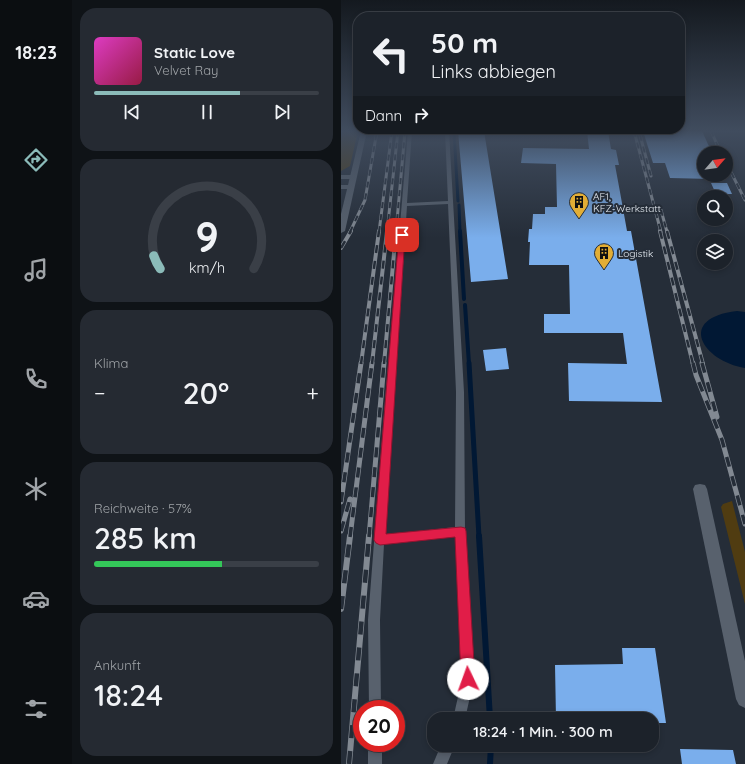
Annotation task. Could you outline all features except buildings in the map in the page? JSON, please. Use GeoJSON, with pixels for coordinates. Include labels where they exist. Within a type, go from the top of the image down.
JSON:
{"type":"FeatureCollection","features":[{"type":"Feature","properties":{"kind":"street"},"geometry":{"type":"LineString","coordinates":[[341,231],[355,167]]}},
{"type":"Feature","properties":{"kind":"street"},"geometry":{"type":"LineString","coordinates":[[700,489],[745,699]]}},
{"type":"Feature","properties":{"kind":"lane"},"geometry":{"type":"LineString","coordinates":[[375,700],[374,620],[407,167]]}},
{"type":"Feature","properties":{"kind":"lane"},"geometry":{"type":"LineString","coordinates":[[449,167],[460,392],[461,531],[468,679],[461,712]]}},
{"type":"Feature","properties":{"kind":"lane"},"geometry":{"type":"LineString","coordinates":[[341,177],[353,176]]}},
{"type":"Feature","properties":{"kind":"lane"},"geometry":{"type":"LineString","coordinates":[[341,187],[351,187]]}},
{"type":"Feature","properties":{"kind":"lane"},"geometry":{"type":"LineString","coordinates":[[404,205],[451,202]]}},
{"type":"Feature","properties":{"kind":"lane"},"geometry":{"type":"LineString","coordinates":[[380,540],[461,531]]}},
{"type":"Feature","properties":{"kind":"lane"},"geometry":{"type":"LineString","coordinates":[[375,752],[375,764]]}},
{"type":"Feature","properties":{"kind":"lane"},"geometry":{"type":"LineString","coordinates":[[440,764],[445,752]]}},
{"type":"Feature","properties":{"kind":"shaded area"},"geometry":{"type":"Polygon","coordinates":[[[341,167],[349,167],[341,171],[341,167]]]}},
{"type":"Feature","properties":{"kind":"shaded area"},"geometry":{"type":"Polygon","coordinates":[[[732,501],[745,552],[745,604],[721,507],[723,504],[732,501]]]}},
{"type":"Feature","properties":{"kind":"water"},"geometry":{"type":"Polygon","coordinates":[[[737,311],[745,312],[745,368],[730,364],[717,357],[707,349],[702,340],[701,330],[706,322],[718,315],[737,311]]]}},
{"type":"Feature","properties":{"kind":"waterway"},"geometry":{"type":"LineString","coordinates":[[456,167],[458,201]]}},
{"type":"Feature","properties":{"kind":"waterway"},"geometry":{"type":"LineString","coordinates":[[459,205],[460,232]]}},
{"type":"Feature","properties":{"kind":"waterway"},"geometry":{"type":"LineString","coordinates":[[460,231],[464,299]]}},
{"type":"Feature","properties":{"kind":"waterway"},"geometry":{"type":"LineString","coordinates":[[465,305],[469,364]]}},
{"type":"Feature","properties":{"kind":"waterway"},"geometry":{"type":"LineString","coordinates":[[469,363],[479,537]]}},
{"type":"Feature","properties":{"kind":"waterway"},"geometry":{"type":"LineString","coordinates":[[479,536],[490,712]]}},
{"type":"Feature","properties":{"kind":"waterway"},"geometry":{"type":"LineString","coordinates":[[490,764],[491,752]]}},
{"type":"Feature","properties":{"kind":"railway"},"geometry":{"type":"LineString","coordinates":[[350,232],[365,200],[371,167]]}},
{"type":"Feature","properties":{"kind":"railway"},"geometry":{"type":"LineString","coordinates":[[379,232],[387,167]]}},
{"type":"Feature","properties":{"kind":"railway"},"geometry":{"type":"LineString","coordinates":[[387,232],[394,167]]}},
{"type":"Feature","properties":{"kind":"railway"},"geometry":{"type":"LineString","coordinates":[[396,232],[402,167]]}},
{"type":"Feature","properties":{"kind":"railway"},"geometry":{"type":"LineString","coordinates":[[644,167],[661,232]]}},
{"type":"Feature","properties":{"kind":"railway"},"geometry":{"type":"LineString","coordinates":[[648,167],[651,176]]}},
{"type":"Feature","properties":{"kind":"railway"},"geometry":{"type":"LineString","coordinates":[[733,176],[745,200]]}},
{"type":"Feature","properties":{"kind":"railway"},"geometry":{"type":"LineString","coordinates":[[661,210],[667,232]]}},
{"type":"Feature","properties":{"kind":"railway"},"geometry":{"type":"LineString","coordinates":[[341,248],[351,231]]}},
{"type":"Feature","properties":{"kind":"railway"},"geometry":{"type":"LineString","coordinates":[[361,364],[379,231]]}},
{"type":"Feature","properties":{"kind":"railway"},"geometry":{"type":"LineString","coordinates":[[372,364],[387,231]]}},
{"type":"Feature","properties":{"kind":"railway"},"geometry":{"type":"LineString","coordinates":[[384,364],[396,231]]}},
{"type":"Feature","properties":{"kind":"railway"},"geometry":{"type":"LineString","coordinates":[[660,231],[693,364]]}},
{"type":"Feature","properties":{"kind":"railway"},"geometry":{"type":"LineString","coordinates":[[667,231],[703,364]]}},
{"type":"Feature","properties":{"kind":"railway"},"geometry":{"type":"LineString","coordinates":[[341,502],[361,363]]}},
{"type":"Feature","properties":{"kind":"railway"},"geometry":{"type":"LineString","coordinates":[[350,537],[372,363]]}},
{"type":"Feature","properties":{"kind":"railway"},"geometry":{"type":"LineString","coordinates":[[369,537],[384,363]]}},
{"type":"Feature","properties":{"kind":"railway"},"geometry":{"type":"LineString","coordinates":[[693,363],[696,375],[722,440],[745,524]]}},
{"type":"Feature","properties":{"kind":"railway"},"geometry":{"type":"LineString","coordinates":[[702,363],[717,417]]}},
{"type":"Feature","properties":{"kind":"railway"},"geometry":{"type":"LineString","coordinates":[[341,531],[350,499]]}},
{"type":"Feature","properties":{"kind":"railway"},"geometry":{"type":"LineString","coordinates":[[341,609],[350,536]]}},
{"type":"Feature","properties":{"kind":"railway"},"geometry":{"type":"LineString","coordinates":[[349,764],[369,536]]}},
{"type":"Feature","properties":{"kind":"place","name":"AF1, KFZ-Werkstatt"},"geometry":{"type":"Point","coordinates":[579,219]}},
{"type":"Feature","properties":{"kind":"place","name":"Logistik"},"geometry":{"type":"Point","coordinates":[604,270]}},
{"type":"Feature","properties":{"kind":"route"},"geometry":{"type":"LineString","coordinates":[[402,235],[380,540],[461,531],[468,679]]}}]}
